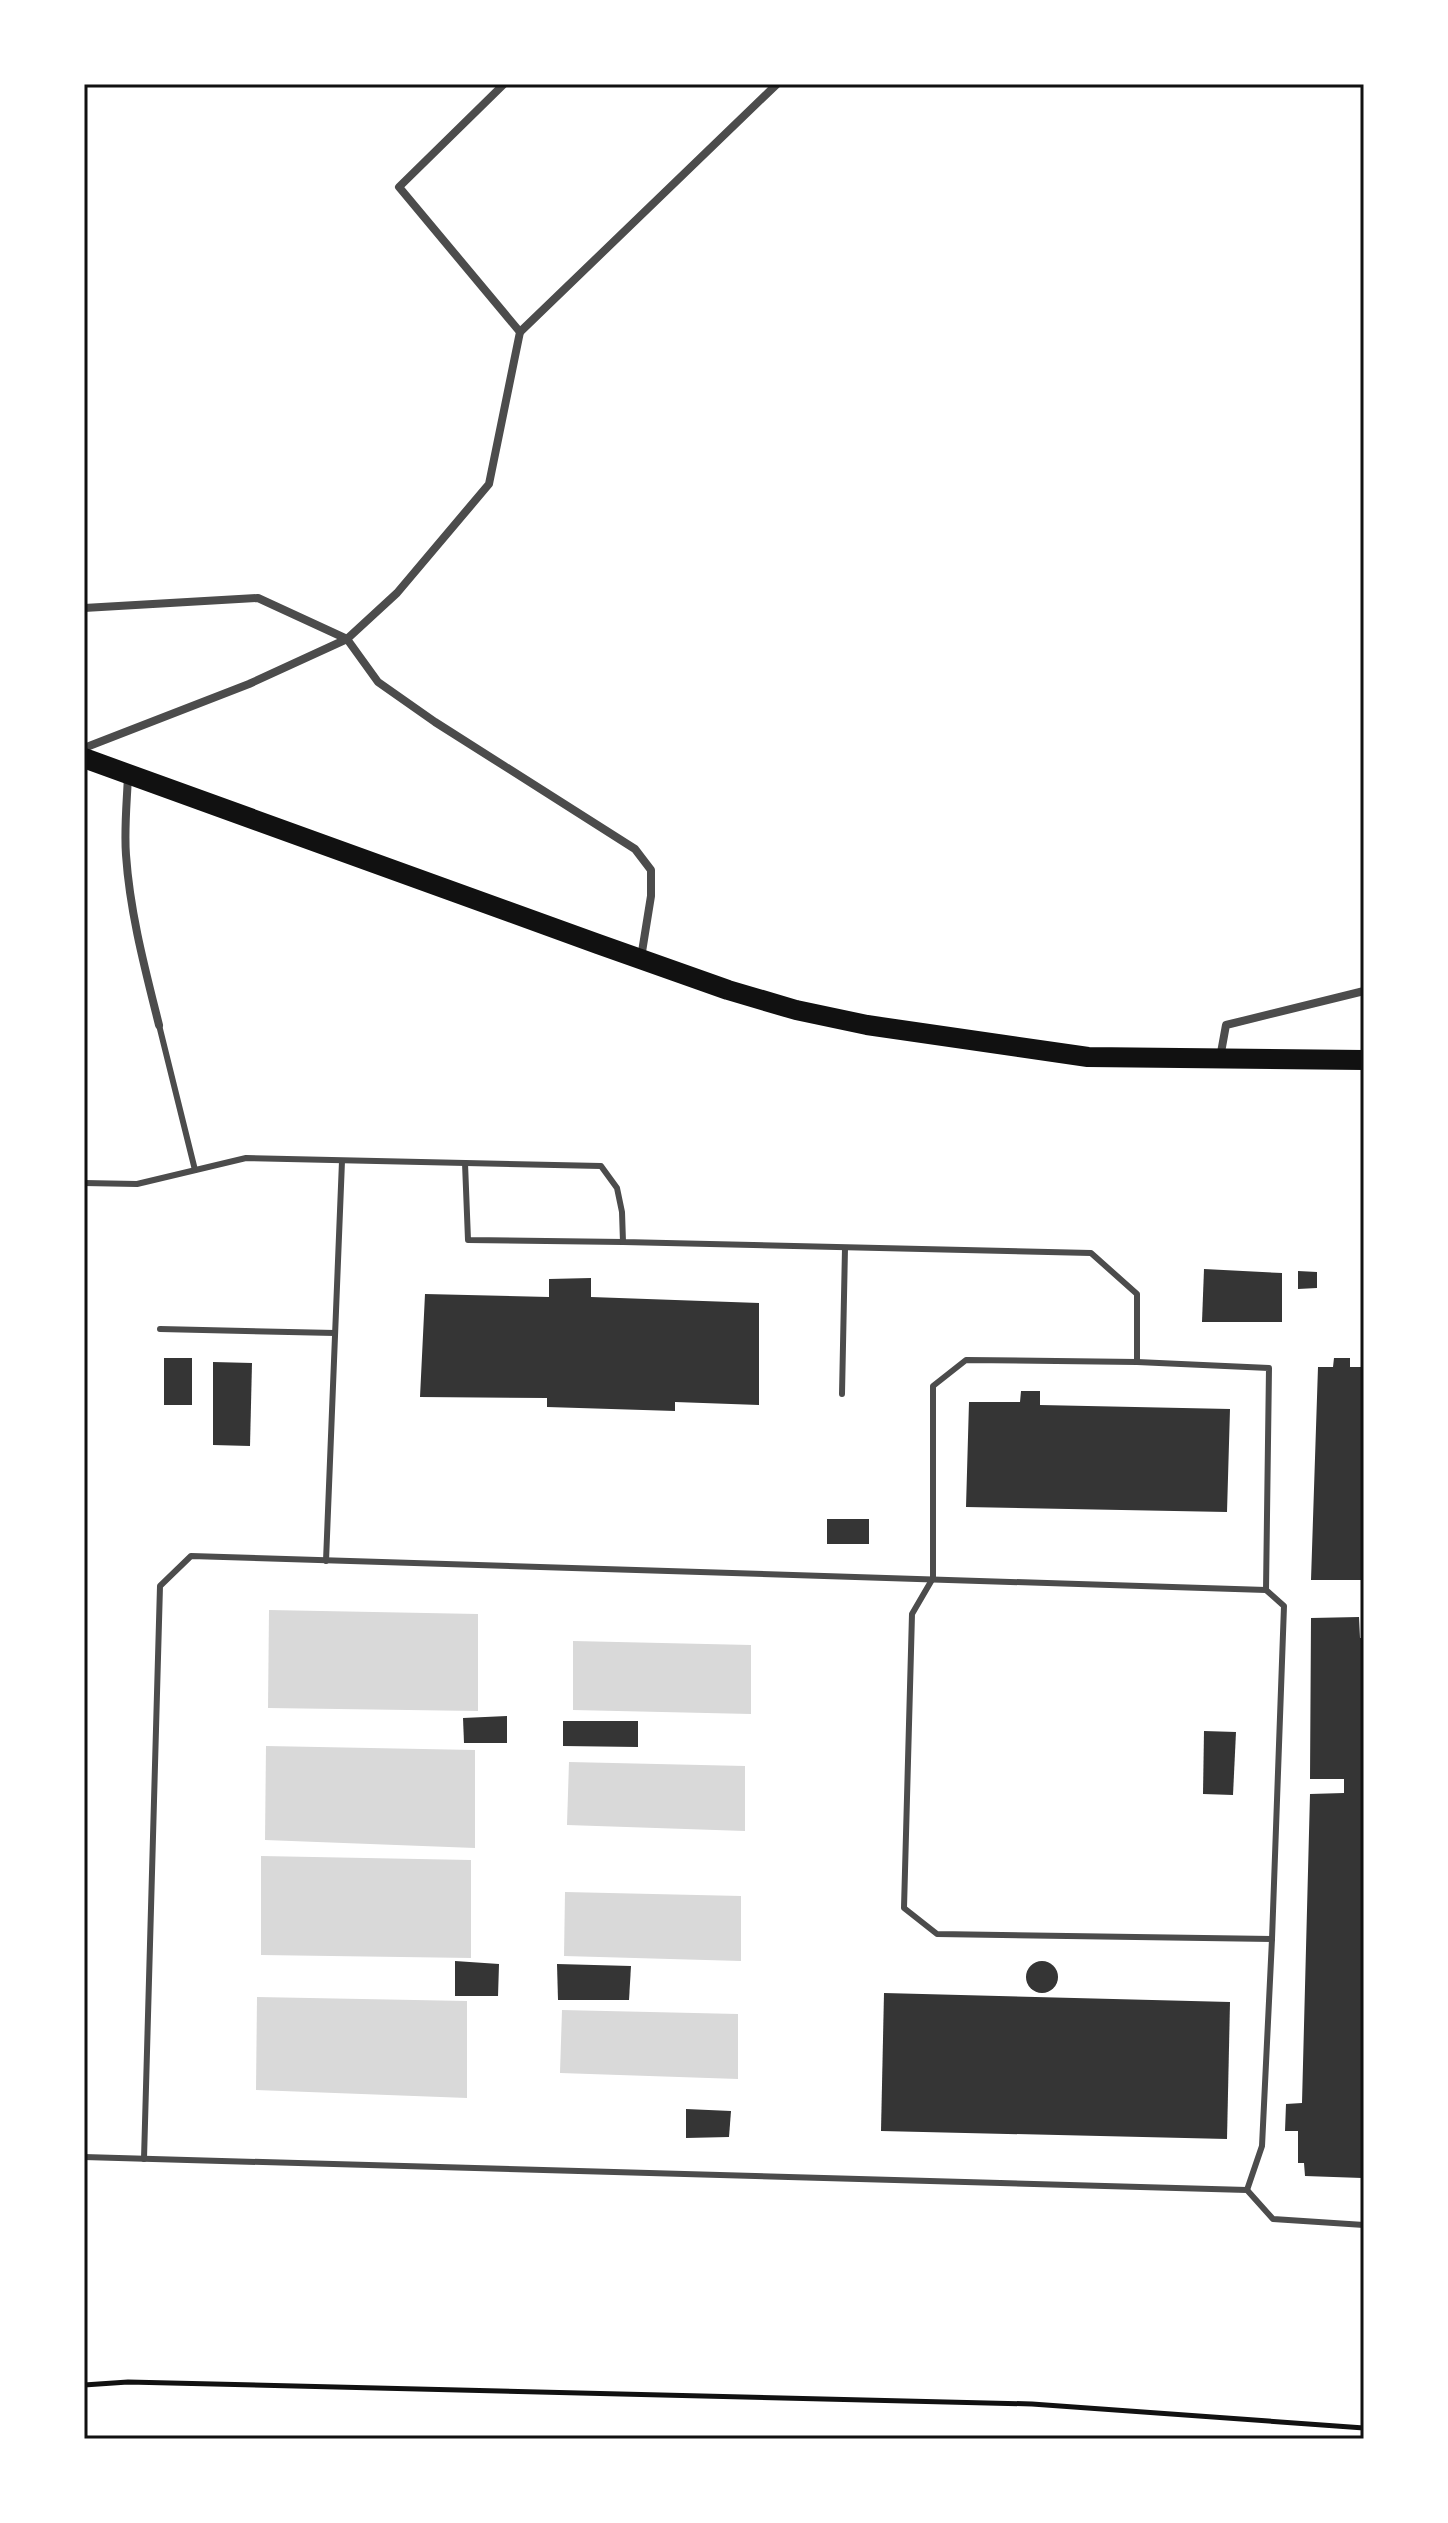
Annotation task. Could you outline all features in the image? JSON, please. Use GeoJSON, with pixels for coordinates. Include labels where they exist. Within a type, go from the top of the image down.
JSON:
{"type":"FeatureCollection","features":[{"type":"Feature","properties":{"kind":"main road"},"geometry":{"type":"LineString","coordinates":[[84,758],[641,959],[796,1010],[867,1025],[1088,1057],[1364,1060]]}},
{"type":"Feature","properties":{"kind":"street"},"geometry":{"type":"LineString","coordinates":[[504,84],[399,187],[520,332]]}},
{"type":"Feature","properties":{"kind":"street"},"geometry":{"type":"LineString","coordinates":[[84,748],[249,684],[347,639],[397,593],[489,484],[520,332],[777,84]]}},
{"type":"Feature","properties":{"kind":"street"},"geometry":{"type":"LineString","coordinates":[[84,608],[258,598],[347,639],[378,682],[435,722],[635,849],[651,870],[651,896],[641,959]]}},
{"type":"Feature","properties":{"kind":"street"},"geometry":{"type":"LineString","coordinates":[[128,775],[125,853],[135,928],[159,1025]]}},
{"type":"Feature","properties":{"kind":"street"},"geometry":{"type":"LineString","coordinates":[[1220,1059],[1226,1025],[1364,991]]}},
{"type":"Feature","properties":{"kind":"lane"},"geometry":{"type":"LineString","coordinates":[[159,1025],[195,1170]]}},
{"type":"Feature","properties":{"kind":"lane"},"geometry":{"type":"LineString","coordinates":[[84,1183],[137,1184],[246,1158],[601,1166],[617,1188],[623,1242]]}},
{"type":"Feature","properties":{"kind":"lane"},"geometry":{"type":"LineString","coordinates":[[326,1561],[342,1161]]}},
{"type":"Feature","properties":{"kind":"lane"},"geometry":{"type":"LineString","coordinates":[[465,1163],[468,1240],[1091,1253],[1137,1294],[1137,1362]]}},
{"type":"Feature","properties":{"kind":"lane"},"geometry":{"type":"LineString","coordinates":[[842,1394],[845,1248]]}},
{"type":"Feature","properties":{"kind":"lane"},"geometry":{"type":"LineString","coordinates":[[160,1329],[335,1333]]}},
{"type":"Feature","properties":{"kind":"lane"},"geometry":{"type":"LineString","coordinates":[[1266,1590],[1269,1368],[1137,1362],[966,1360],[933,1386],[933,1578],[912,1614],[904,1908],[937,1934],[1272,1939]]}},
{"type":"Feature","properties":{"kind":"lane"},"geometry":{"type":"LineString","coordinates":[[144,2159],[160,1586],[191,1556],[1266,1590],[1284,1606],[1262,2146],[1247,2190]]}},
{"type":"Feature","properties":{"kind":"lane"},"geometry":{"type":"LineString","coordinates":[[84,2157],[1247,2190],[1273,2219],[1364,2225]]}},
{"type":"Feature","properties":{"kind":"path"},"geometry":{"type":"LineString","coordinates":[[84,2385],[128,2382],[1032,2404],[1364,2428]]}},
{"type":"Feature","properties":{"kind":"shaded area"},"geometry":{"type":"Polygon","coordinates":[[[269,1610],[478,1614],[478,1711],[268,1708],[269,1610]]]}},
{"type":"Feature","properties":{"kind":"shaded area"},"geometry":{"type":"Polygon","coordinates":[[[573,1641],[751,1645],[751,1714],[573,1710],[573,1641]]]}},
{"type":"Feature","properties":{"kind":"shaded area"},"geometry":{"type":"Polygon","coordinates":[[[266,1746],[475,1750],[475,1848],[265,1840],[266,1746]]]}},
{"type":"Feature","properties":{"kind":"shaded area"},"geometry":{"type":"Polygon","coordinates":[[[569,1762],[745,1766],[745,1831],[567,1825],[569,1762]]]}},
{"type":"Feature","properties":{"kind":"shaded area"},"geometry":{"type":"Polygon","coordinates":[[[261,1856],[471,1860],[471,1958],[261,1955],[261,1856]]]}},
{"type":"Feature","properties":{"kind":"shaded area"},"geometry":{"type":"Polygon","coordinates":[[[565,1892],[741,1896],[741,1961],[564,1956],[565,1892]]]}},
{"type":"Feature","properties":{"kind":"shaded area"},"geometry":{"type":"Polygon","coordinates":[[[257,1997],[467,2001],[467,2098],[256,2090],[257,1997]]]}},
{"type":"Feature","properties":{"kind":"shaded area"},"geometry":{"type":"Polygon","coordinates":[[[562,2010],[738,2014],[738,2079],[560,2073],[562,2010]]]}},
{"type":"Feature","properties":{"kind":"building"},"geometry":{"type":"Polygon","coordinates":[[[1204,1269],[1282,1273],[1282,1322],[1202,1322],[1204,1269]]]}},
{"type":"Feature","properties":{"kind":"building"},"geometry":{"type":"Polygon","coordinates":[[[1298,1271],[1317,1272],[1317,1288],[1298,1289],[1298,1271]]]}},
{"type":"Feature","properties":{"kind":"building"},"geometry":{"type":"Polygon","coordinates":[[[591,1278],[591,1297],[759,1303],[759,1405],[675,1402],[675,1411],[547,1407],[547,1398],[420,1397],[425,1294],[549,1297],[549,1279],[591,1278]]]}},
{"type":"Feature","properties":{"kind":"building"},"geometry":{"type":"Polygon","coordinates":[[[164,1358],[192,1358],[192,1405],[164,1405],[164,1358]]]}},
{"type":"Feature","properties":{"kind":"building"},"geometry":{"type":"Polygon","coordinates":[[[1334,1358],[1350,1358],[1350,1367],[1364,1367],[1364,1580],[1311,1580],[1318,1367],[1333,1367],[1334,1358]]]}},
{"type":"Feature","properties":{"kind":"building"},"geometry":{"type":"Polygon","coordinates":[[[213,1362],[252,1363],[250,1446],[213,1445],[213,1362]]]}},
{"type":"Feature","properties":{"kind":"building"},"geometry":{"type":"Polygon","coordinates":[[[1021,1391],[1040,1391],[1040,1405],[1230,1409],[1227,1512],[966,1507],[969,1402],[1020,1402],[1021,1391]]]}},
{"type":"Feature","properties":{"kind":"building"},"geometry":{"type":"Polygon","coordinates":[[[827,1519],[869,1519],[869,1544],[827,1544],[827,1519]]]}},
{"type":"Feature","properties":{"kind":"building"},"geometry":{"type":"Polygon","coordinates":[[[1359,1617],[1360,1638],[1364,1638],[1364,2169],[1362,2178],[1305,2176],[1304,2163],[1298,2163],[1298,2131],[1285,2131],[1286,2104],[1302,2103],[1310,1794],[1344,1793],[1344,1779],[1310,1779],[1311,1618],[1359,1617]]]}},
{"type":"Feature","properties":{"kind":"building"},"geometry":{"type":"Polygon","coordinates":[[[507,1716],[507,1743],[464,1743],[463,1718],[507,1716]]]}},
{"type":"Feature","properties":{"kind":"building"},"geometry":{"type":"Polygon","coordinates":[[[563,1721],[638,1721],[638,1747],[563,1746],[563,1721]]]}},
{"type":"Feature","properties":{"kind":"building"},"geometry":{"type":"Polygon","coordinates":[[[1204,1731],[1236,1732],[1233,1795],[1203,1794],[1204,1731]]]}},
{"type":"Feature","properties":{"kind":"building"},"geometry":{"type":"Polygon","coordinates":[[[455,1961],[499,1964],[498,1996],[455,1996],[455,1961]]]}},
{"type":"Feature","properties":{"kind":"building"},"geometry":{"type":"Polygon","coordinates":[[[1042,1961],[1053,1966],[1058,1977],[1053,1988],[1042,1993],[1031,1988],[1026,1977],[1031,1966],[1042,1961]]]}},
{"type":"Feature","properties":{"kind":"building"},"geometry":{"type":"Polygon","coordinates":[[[557,1964],[631,1966],[629,2000],[558,2000],[557,1964]]]}},
{"type":"Feature","properties":{"kind":"building"},"geometry":{"type":"Polygon","coordinates":[[[884,1993],[1230,2002],[1227,2139],[881,2131],[884,1993]]]}},
{"type":"Feature","properties":{"kind":"building"},"geometry":{"type":"Polygon","coordinates":[[[686,2109],[731,2111],[729,2137],[686,2138],[686,2109]]]}}]}
